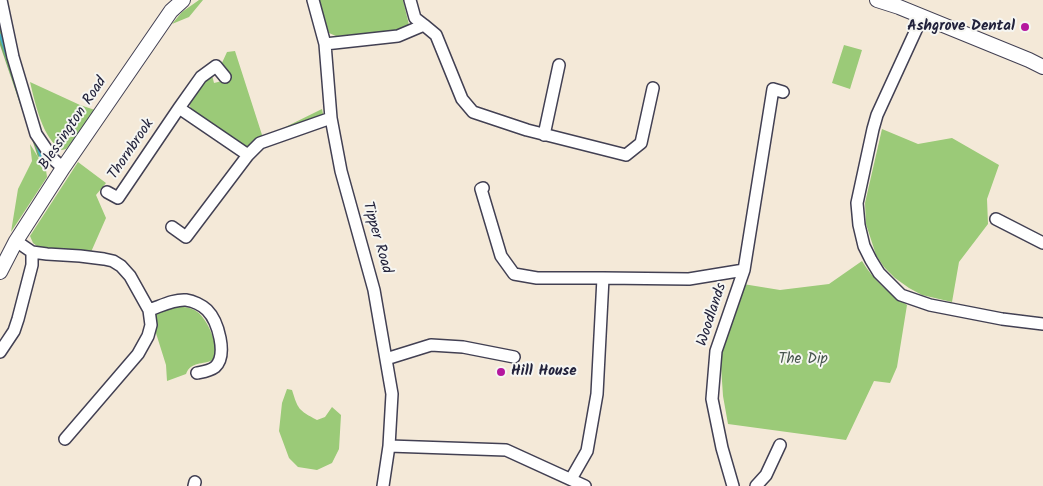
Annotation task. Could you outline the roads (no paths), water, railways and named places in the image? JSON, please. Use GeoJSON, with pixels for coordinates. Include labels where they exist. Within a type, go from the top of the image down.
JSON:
{"type":"FeatureCollection","features":[{"type":"Feature","properties":{"kind":"main road","name":"Blessington Road"},"geometry":{"type":"LineString","coordinates":[[0,272],[16,241],[64,168],[170,11],[183,0]]}},
{"type":"Feature","properties":{"kind":"main road"},"geometry":{"type":"LineString","coordinates":[[877,0],[899,7],[1043,67]]}},
{"type":"Feature","properties":{"kind":"street"},"geometry":{"type":"LineString","coordinates":[[1,0],[13,57],[36,134],[53,159],[64,168]]}},
{"type":"Feature","properties":{"kind":"street","name":"Tipper Road"},"geometry":{"type":"LineString","coordinates":[[313,0],[325,44],[332,118],[341,171],[374,290],[392,394],[389,446],[382,486]]}},
{"type":"Feature","properties":{"kind":"street"},"geometry":{"type":"LineString","coordinates":[[410,0],[415,18],[436,35],[462,99],[472,112],[544,135],[626,155],[641,143],[653,88]]}},
{"type":"Feature","properties":{"kind":"street"},"geometry":{"type":"LineString","coordinates":[[922,17],[873,129],[857,203],[859,225],[864,246],[879,273],[900,295],[930,305],[1002,319],[1043,324]]}},
{"type":"Feature","properties":{"kind":"street"},"geometry":{"type":"LineString","coordinates":[[325,44],[398,36],[424,25]]}},
{"type":"Feature","properties":{"kind":"street"},"geometry":{"type":"LineString","coordinates":[[544,135],[559,65]]}},
{"type":"Feature","properties":{"kind":"street","name":"Thornbrook"},"geometry":{"type":"LineString","coordinates":[[107,192],[118,198],[201,77],[216,66],[225,77]]}},
{"type":"Feature","properties":{"kind":"street","name":"Woodlands"},"geometry":{"type":"LineString","coordinates":[[733,486],[722,448],[712,400],[716,351],[744,270],[773,89],[783,92]]}},
{"type":"Feature","properties":{"kind":"street"},"geometry":{"type":"LineString","coordinates":[[178,108],[248,155]]}},
{"type":"Feature","properties":{"kind":"street"},"geometry":{"type":"LineString","coordinates":[[172,227],[186,237],[248,155],[260,143],[332,118]]}},
{"type":"Feature","properties":{"kind":"street","name":"Woodlands"},"geometry":{"type":"LineString","coordinates":[[483,188],[481,189],[501,256],[514,274],[537,278],[689,279],[744,270]]}},
{"type":"Feature","properties":{"kind":"street"},"geometry":{"type":"LineString","coordinates":[[996,219],[1043,243]]}},
{"type":"Feature","properties":{"kind":"street"},"geometry":{"type":"LineString","coordinates":[[16,241],[32,252],[113,261],[121,266],[130,276],[149,310],[151,325],[148,336],[138,354],[65,439]]}},
{"type":"Feature","properties":{"kind":"street"},"geometry":{"type":"LineString","coordinates":[[0,352],[14,330],[18,319],[32,265],[32,252]]}},
{"type":"Feature","properties":{"kind":"street"},"geometry":{"type":"LineString","coordinates":[[571,479],[586,451],[597,394],[603,278]]}},
{"type":"Feature","properties":{"kind":"street"},"geometry":{"type":"LineString","coordinates":[[149,310],[171,302],[186,300],[196,303],[207,310],[217,327],[222,351],[220,360],[214,367],[196,373]]}},
{"type":"Feature","properties":{"kind":"street"},"geometry":{"type":"LineString","coordinates":[[386,359],[431,345],[463,347],[514,357]]}},
{"type":"Feature","properties":{"kind":"street"},"geometry":{"type":"LineString","coordinates":[[756,486],[766,475],[780,445]]}},
{"type":"Feature","properties":{"kind":"street"},"geometry":{"type":"LineString","coordinates":[[389,446],[506,450],[585,486]]}},
{"type":"Feature","properties":{"kind":"waterway"},"geometry":{"type":"LineString","coordinates":[[0,35],[8,59]]}},
{"type":"Feature","properties":{"kind":"waterway"},"geometry":{"type":"LineString","coordinates":[[36,142],[41,157]]}},
{"type":"Feature","properties":{"kind":"place","name":"Ashgrove Dental"},"geometry":{"type":"Point","coordinates":[1025,27]}},
{"type":"Feature","properties":{"kind":"place","name":"Hill House"},"geometry":{"type":"Point","coordinates":[501,372]}},
{"type":"Feature","properties":{"kind":"park label","name":"The Dip"},"geometry":{"type":"Point","coordinates":[803,360]}}]}
